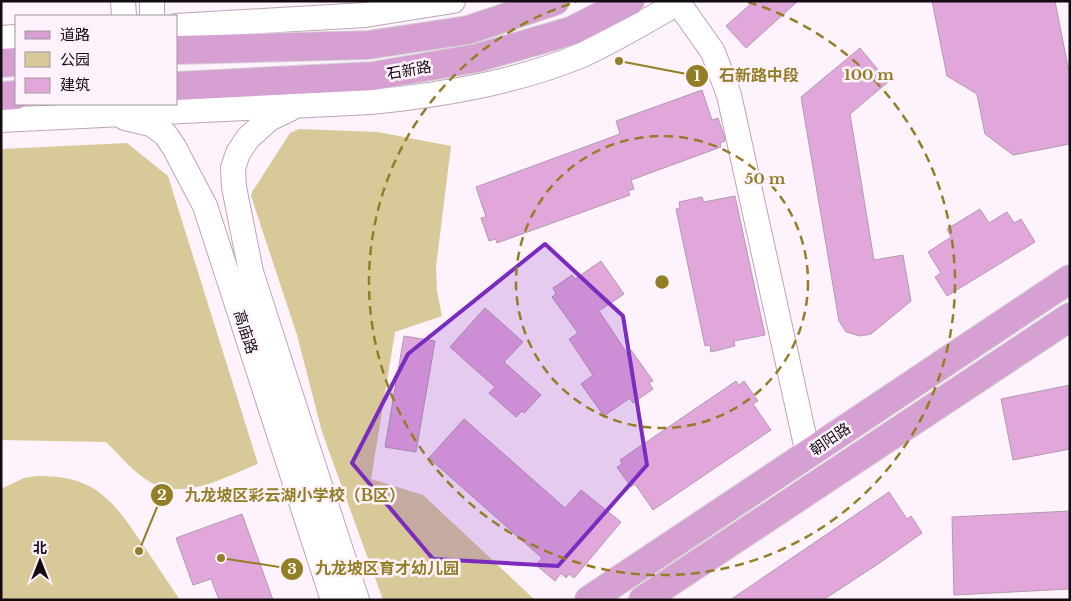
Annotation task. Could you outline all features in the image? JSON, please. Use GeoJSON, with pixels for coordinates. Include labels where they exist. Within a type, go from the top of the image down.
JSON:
{"type":"FeatureCollection","features":[{"type":"Feature","properties":{"kind":"main road","name":"石新路"},"geometry":{"type":"LineString","coordinates":[[178,50],[368,45],[468,30],[555,1]]}},
{"type":"Feature","properties":{"kind":"main road","name":"石新路"},"geometry":{"type":"LineString","coordinates":[[178,86],[373,76],[477,58],[571,31],[630,1]]}},
{"type":"Feature","properties":{"kind":"main road"},"geometry":{"type":"LineString","coordinates":[[1,63],[15,62]]}},
{"type":"Feature","properties":{"kind":"main road"},"geometry":{"type":"LineString","coordinates":[[1,96],[15,95]]}},
{"type":"Feature","properties":{"kind":"main road","name":"朝阳路"},"geometry":{"type":"LineString","coordinates":[[589,600],[1070,278]]}},
{"type":"Feature","properties":{"kind":"main road","name":"朝阳路"},"geometry":{"type":"LineString","coordinates":[[643,600],[1070,317]]}},
{"type":"Feature","properties":{"kind":"street"},"geometry":{"type":"LineString","coordinates":[[123,1],[124,15]]}},
{"type":"Feature","properties":{"kind":"street"},"geometry":{"type":"LineString","coordinates":[[152,1],[152,15]]}},
{"type":"Feature","properties":{"kind":"street"},"geometry":{"type":"LineString","coordinates":[[178,26],[365,15],[453,1]]}},
{"type":"Feature","properties":{"kind":"street"},"geometry":{"type":"LineString","coordinates":[[1,120],[299,106],[418,98],[466,90],[522,75],[579,56],[671,7],[677,1],[713,52],[729,95],[808,454]]}},
{"type":"Feature","properties":{"kind":"street"},"geometry":{"type":"LineString","coordinates":[[1,38],[15,37]]}},
{"type":"Feature","properties":{"kind":"street","name":"高庙路"},"geometry":{"type":"LineString","coordinates":[[299,106],[269,118],[248,138],[238,153],[233,168],[234,187],[251,272],[357,600]]}},
{"type":"Feature","properties":{"kind":"street","name":"高庙路"},"geometry":{"type":"LineString","coordinates":[[102,114],[139,120],[151,124],[165,134],[174,147],[205,206],[333,600]]}},
{"type":"Feature","properties":{"kind":"street"},"geometry":{"type":"LineString","coordinates":[[205,206],[208,183],[218,180],[226,187],[251,272]]}},
{"type":"Feature","properties":{"kind":"highlighted area"},"geometry":{"type":"Polygon","coordinates":[[[545,244],[623,316],[647,465],[558,566],[433,559],[352,463],[408,354],[545,244]]]}},
{"type":"Feature","properties":{"kind":"green space"},"geometry":{"type":"Polygon","coordinates":[[[299,129],[378,132],[451,146],[436,267],[437,291],[442,316],[395,332],[371,479],[423,495],[535,600],[383,600],[322,432],[297,335],[251,196],[290,133],[299,129]]]}},
{"type":"Feature","properties":{"kind":"green space"},"geometry":{"type":"Polygon","coordinates":[[[127,143],[168,176],[258,464],[206,485],[192,488],[165,488],[152,483],[133,470],[106,442],[1,440],[1,149],[127,143]]]}},
{"type":"Feature","properties":{"kind":"green space"},"geometry":{"type":"Polygon","coordinates":[[[37,476],[73,480],[100,492],[121,513],[180,600],[1,600],[1,489],[24,478],[37,476]]]}},
{"type":"Feature","properties":{"kind":"building"},"geometry":{"type":"Polygon","coordinates":[[[754,1],[798,1],[746,48],[726,26],[754,1]]]}},
{"type":"Feature","properties":{"kind":"building"},"geometry":{"type":"Polygon","coordinates":[[[932,1],[1055,1],[1070,77],[1070,144],[1013,155],[985,134],[977,94],[947,76],[932,1]]]}},
{"type":"Feature","properties":{"kind":"building"},"geometry":{"type":"Polygon","coordinates":[[[860,48],[888,82],[850,114],[874,260],[903,255],[911,301],[871,334],[860,336],[846,332],[839,321],[801,97],[860,48]]]}},
{"type":"Feature","properties":{"kind":"building"},"geometry":{"type":"Polygon","coordinates":[[[702,90],[712,120],[718,118],[724,135],[725,141],[720,143],[721,147],[631,180],[634,189],[628,191],[630,195],[497,243],[496,239],[489,241],[481,218],[486,217],[476,187],[620,134],[616,121],[702,90]]]}},
{"type":"Feature","properties":{"kind":"building"},"geometry":{"type":"Polygon","coordinates":[[[735,196],[765,335],[734,341],[735,346],[711,352],[710,345],[705,346],[676,209],[680,208],[679,202],[702,197],[704,202],[735,196]]]}},
{"type":"Feature","properties":{"kind":"building"},"geometry":{"type":"Polygon","coordinates":[[[980,209],[989,223],[1007,212],[1014,223],[1021,219],[1035,242],[947,296],[935,277],[941,273],[928,252],[951,237],[947,229],[980,209]]]}},
{"type":"Feature","properties":{"kind":"building"},"geometry":{"type":"Polygon","coordinates":[[[601,261],[624,294],[599,311],[627,353],[631,350],[653,381],[649,383],[653,389],[633,403],[630,398],[604,416],[581,384],[593,375],[569,339],[578,333],[552,297],[556,294],[553,288],[572,275],[575,279],[601,261]]]}},
{"type":"Feature","properties":{"kind":"building"},"geometry":{"type":"Polygon","coordinates":[[[485,308],[523,342],[504,362],[541,395],[524,413],[522,411],[516,417],[489,393],[495,387],[450,347],[485,308]]]}},
{"type":"Feature","properties":{"kind":"building"},"geometry":{"type":"Polygon","coordinates":[[[404,336],[435,341],[416,452],[385,447],[404,336]]]}},
{"type":"Feature","properties":{"kind":"building"},"geometry":{"type":"Polygon","coordinates":[[[736,381],[739,385],[744,381],[758,401],[753,404],[771,430],[653,510],[635,484],[631,487],[617,467],[622,464],[620,460],[736,381]]]}},
{"type":"Feature","properties":{"kind":"building"},"geometry":{"type":"Polygon","coordinates":[[[1070,385],[1070,449],[1013,460],[1001,399],[1070,385]]]}},
{"type":"Feature","properties":{"kind":"building"},"geometry":{"type":"Polygon","coordinates":[[[464,419],[565,508],[581,490],[621,522],[574,578],[569,574],[566,578],[561,573],[555,581],[536,565],[542,558],[429,458],[464,419]]]}},
{"type":"Feature","properties":{"kind":"building"},"geometry":{"type":"Polygon","coordinates":[[[889,492],[907,519],[911,516],[922,533],[881,562],[823,600],[730,600],[889,492]]]}},
{"type":"Feature","properties":{"kind":"building"},"geometry":{"type":"Polygon","coordinates":[[[1070,511],[1070,589],[954,595],[952,517],[1070,511]]]}},
{"type":"Feature","properties":{"kind":"building"},"geometry":{"type":"Polygon","coordinates":[[[242,514],[273,600],[219,600],[211,579],[193,585],[176,538],[242,514]]]}},
{"type":"Feature","properties":{"kind":"place","name":"石新路中段"},"geometry":{"type":"Point","coordinates":[619,61]}},
{"type":"Feature","properties":{"kind":"place","name":"九龙坡区彩云湖小学校（B区）"},"geometry":{"type":"Point","coordinates":[139,551]}},
{"type":"Feature","properties":{"kind":"place","name":"九龙坡区育才幼儿园"},"geometry":{"type":"Point","coordinates":[221,558]}}]}
